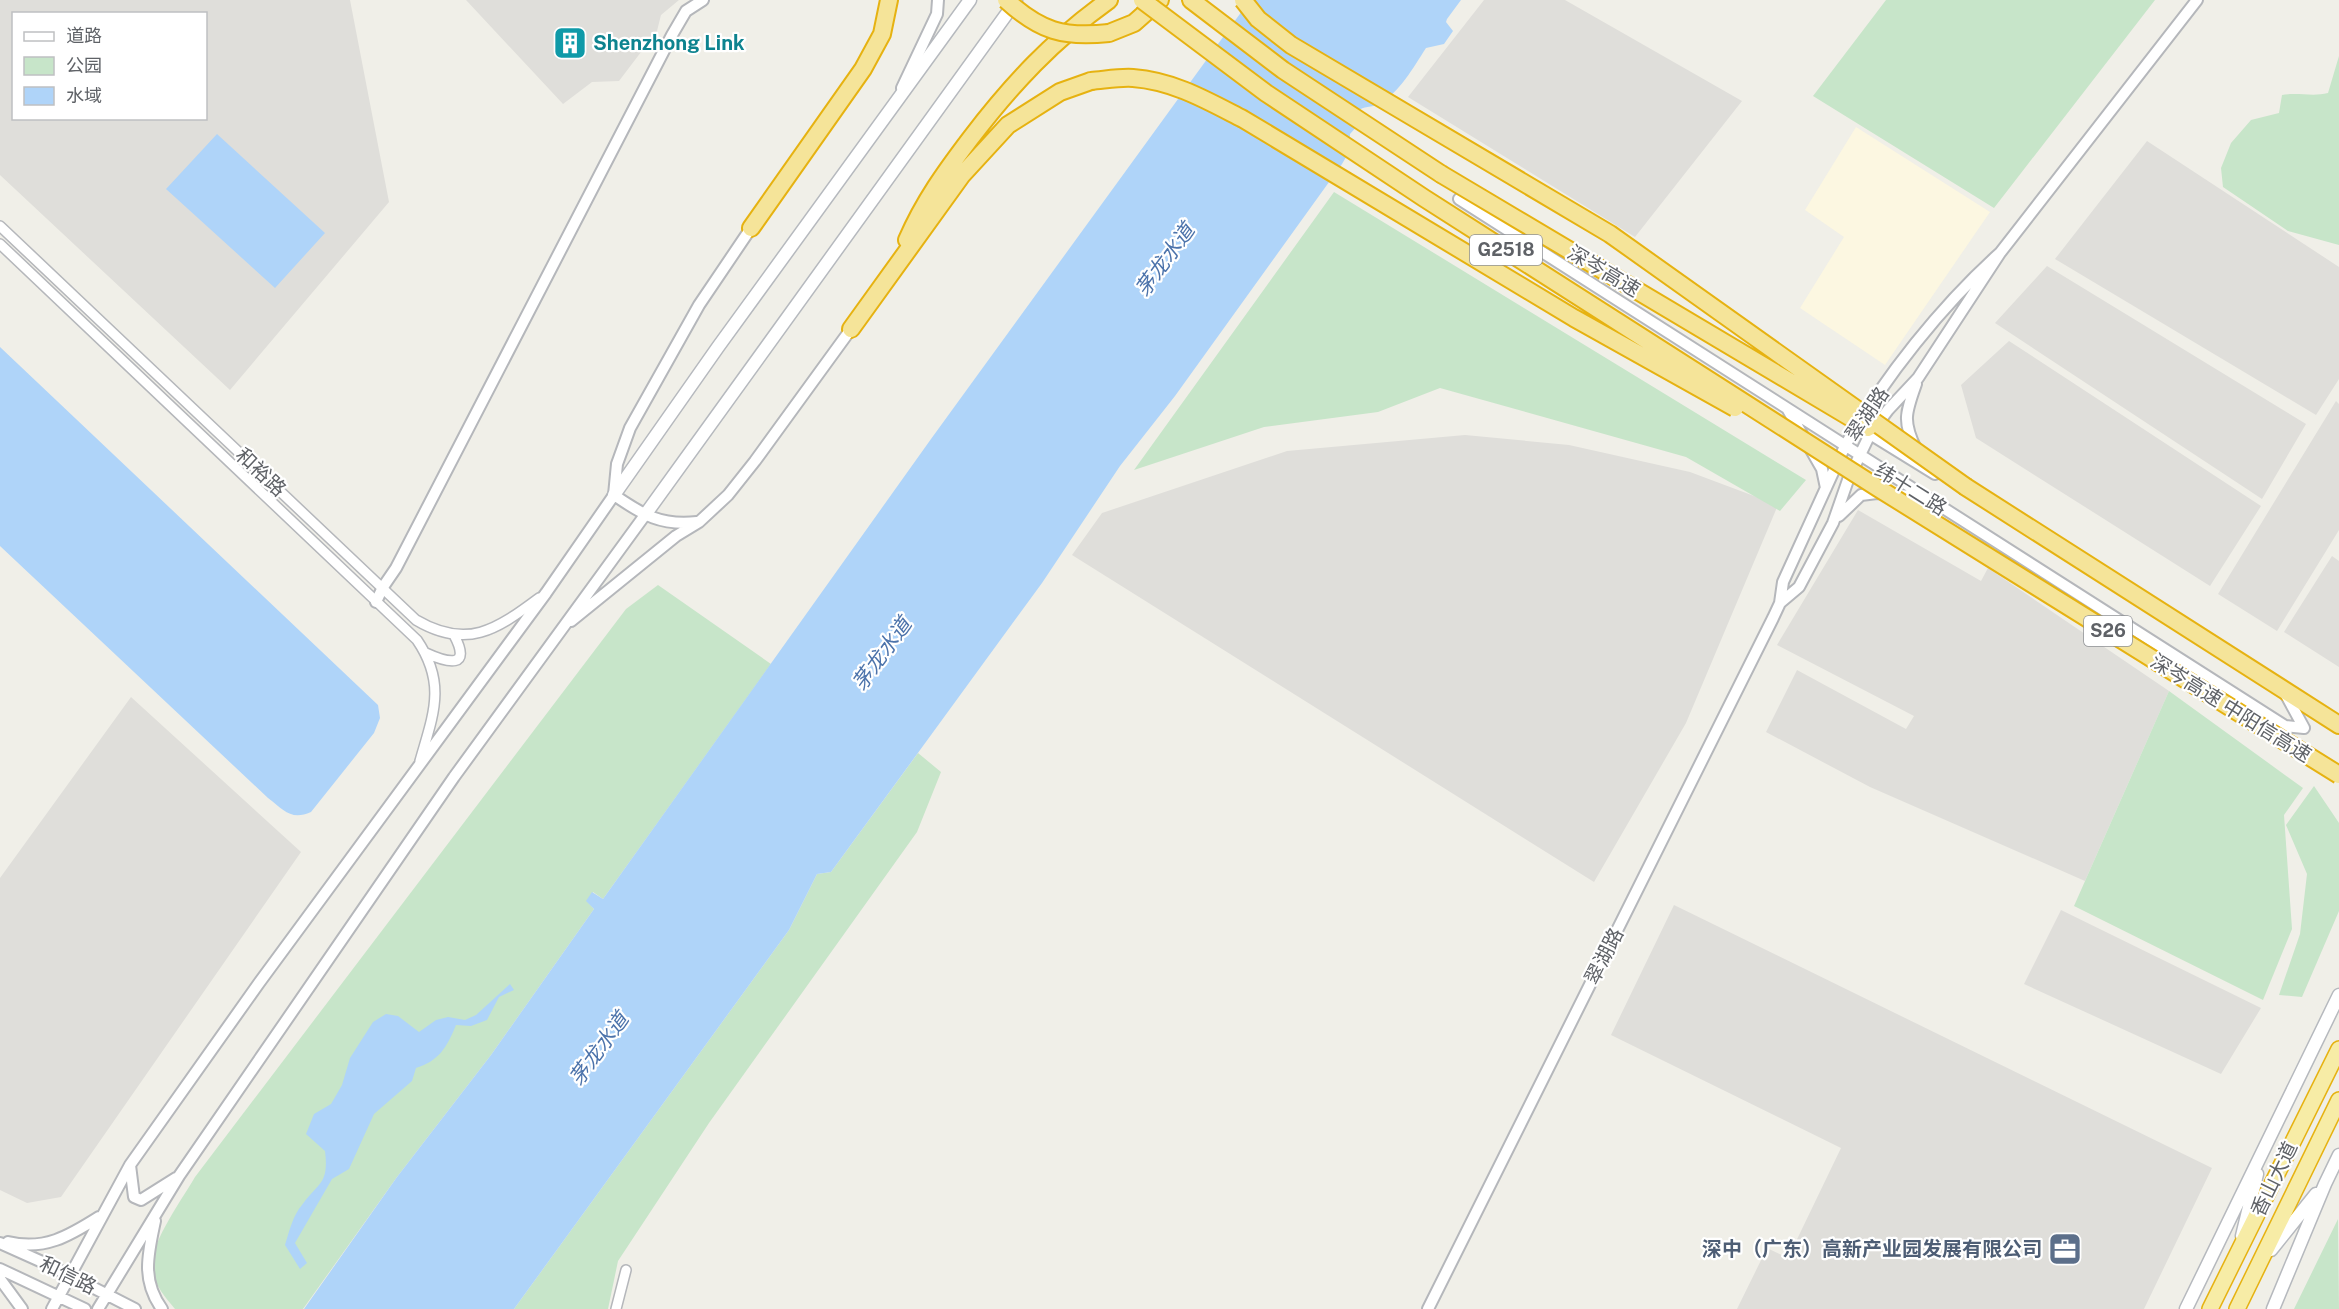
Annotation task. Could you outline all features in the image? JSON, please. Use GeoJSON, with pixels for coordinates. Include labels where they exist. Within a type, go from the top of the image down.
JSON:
{"type":"FeatureCollection","features":[{"type":"Feature","properties":{"kind":"highway"},"geometry":{"type":"LineString","coordinates":[[751,228],[863,69],[882,34],[889,0]]}},
{"type":"Feature","properties":{"kind":"highway"},"geometry":{"type":"LineString","coordinates":[[1006,0],[1020,13],[1048,30],[1082,36],[1109,33],[1134,23],[1160,0]]}},
{"type":"Feature","properties":{"kind":"highway"},"geometry":{"type":"LineString","coordinates":[[892,271],[921,208],[936,183],[981,125],[1033,64],[1079,21],[1109,0]]}},
{"type":"Feature","properties":{"kind":"highway","name":"深岑高速"},"geometry":{"type":"LineString","coordinates":[[1142,0],[1266,93],[1414,191],[1878,488]]}},
{"type":"Feature","properties":{"kind":"highway","name":"深岑高速"},"geometry":{"type":"LineString","coordinates":[[1191,0],[1283,70],[1441,174],[1966,487]]}},
{"type":"Feature","properties":{"kind":"highway"},"geometry":{"type":"LineString","coordinates":[[1243,0],[1258,19],[1291,45],[1610,234],[1966,487]]}},
{"type":"Feature","properties":{"kind":"highway"},"geometry":{"type":"LineString","coordinates":[[851,329],[962,174],[1008,125],[1060,92],[1091,81],[1132,78],[1175,86],[1243,119],[1574,318],[1878,488]]}},
{"type":"Feature","properties":{"kind":"highway","name":"S26"},"geometry":{"type":"LineString","coordinates":[[1966,487],[2339,725]]}},
{"type":"Feature","properties":{"kind":"highway","name":"深岑高速 中阳信高速"},"geometry":{"type":"LineString","coordinates":[[1878,488],[2339,775]]}},
{"type":"Feature","properties":{"kind":"highway","name":"香山大道"},"geometry":{"type":"LineString","coordinates":[[2210,1309],[2339,1049]]}},
{"type":"Feature","properties":{"kind":"highway","name":"香山大道"},"geometry":{"type":"LineString","coordinates":[[2237,1309],[2339,1100]]}},
{"type":"Feature","properties":{"kind":"main road"},"geometry":{"type":"LineString","coordinates":[[614,495],[718,347],[970,0]]}},
{"type":"Feature","properties":{"kind":"main road"},"geometry":{"type":"LineString","coordinates":[[645,516],[1017,0]]}},
{"type":"Feature","properties":{"kind":"main road"},"geometry":{"type":"LineString","coordinates":[[2186,1309],[2339,995]]}},
{"type":"Feature","properties":{"kind":"main road"},"geometry":{"type":"LineString","coordinates":[[2237,1253],[2263,1150]]}},
{"type":"Feature","properties":{"kind":"main road"},"geometry":{"type":"LineString","coordinates":[[2273,1309],[2339,1155]]}},
{"type":"Feature","properties":{"kind":"main road"},"geometry":{"type":"LineString","coordinates":[[2258,1265],[2325,1184]]}},
{"type":"Feature","properties":{"kind":"street"},"geometry":{"type":"LineString","coordinates":[[376,602],[396,568],[672,35],[686,11],[703,0]]}},
{"type":"Feature","properties":{"kind":"street"},"geometry":{"type":"LineString","coordinates":[[889,112],[937,14],[938,0]]}},
{"type":"Feature","properties":{"kind":"street","name":"翠湖路"},"geometry":{"type":"LineString","coordinates":[[1780,603],[1799,587],[1833,524],[1848,480],[1870,434],[1888,410],[1918,378],[2000,254],[2197,0]]}},
{"type":"Feature","properties":{"kind":"street","name":"纬十二路"},"geometry":{"type":"LineString","coordinates":[[1459,199],[2285,726],[2304,728],[2289,697],[1928,470]]}},
{"type":"Feature","properties":{"kind":"street"},"geometry":{"type":"LineString","coordinates":[[1522,240],[1535,222],[1928,470]]}},
{"type":"Feature","properties":{"kind":"street","name":"和裕路"},"geometry":{"type":"LineString","coordinates":[[0,226],[416,620],[433,630],[454,635],[485,631],[508,621],[546,593]]}},
{"type":"Feature","properties":{"kind":"street"},"geometry":{"type":"LineString","coordinates":[[52,1309],[130,1165],[259,983],[546,593],[614,495],[617,464],[630,428],[699,305],[751,228]]}},
{"type":"Feature","properties":{"kind":"street","name":"和裕路"},"geometry":{"type":"LineString","coordinates":[[0,244],[417,640],[431,663],[436,695],[419,765]]}},
{"type":"Feature","properties":{"kind":"street","name":"翠湖路"},"geometry":{"type":"LineString","coordinates":[[1428,1309],[1780,603],[1784,582],[1845,444],[1920,339],[1968,282],[2000,254]]}},
{"type":"Feature","properties":{"kind":"street"},"geometry":{"type":"LineString","coordinates":[[559,631],[676,536],[699,522],[728,495],[851,329]]}},
{"type":"Feature","properties":{"kind":"street"},"geometry":{"type":"LineString","coordinates":[[1762,366],[1850,403],[1869,400],[1892,376]]}},
{"type":"Feature","properties":{"kind":"street"},"geometry":{"type":"LineString","coordinates":[[1918,378],[1906,410],[1906,430],[1928,470]]}},
{"type":"Feature","properties":{"kind":"street"},"geometry":{"type":"LineString","coordinates":[[1786,407],[1822,469],[1826,488]]}},
{"type":"Feature","properties":{"kind":"street"},"geometry":{"type":"LineString","coordinates":[[1833,524],[1861,495],[1877,493],[1925,498]]}},
{"type":"Feature","properties":{"kind":"street"},"geometry":{"type":"LineString","coordinates":[[614,495],[645,516],[679,524],[699,522]]}},
{"type":"Feature","properties":{"kind":"street"},"geometry":{"type":"LineString","coordinates":[[98,1309],[179,1176],[454,777],[645,516]]}},
{"type":"Feature","properties":{"kind":"street"},"geometry":{"type":"LineString","coordinates":[[426,653],[446,662],[456,660],[460,651],[454,635]]}},
{"type":"Feature","properties":{"kind":"street"},"geometry":{"type":"LineString","coordinates":[[130,1165],[134,1197],[141,1200],[179,1176]]}},
{"type":"Feature","properties":{"kind":"street"},"geometry":{"type":"LineString","coordinates":[[156,1213],[147,1262],[153,1296],[162,1309]]}},
{"type":"Feature","properties":{"kind":"street"},"geometry":{"type":"LineString","coordinates":[[0,1241],[32,1244],[57,1241],[102,1215]]}},
{"type":"Feature","properties":{"kind":"street","name":"和信路"},"geometry":{"type":"LineString","coordinates":[[0,1241],[135,1309]]}},
{"type":"Feature","properties":{"kind":"street","name":"和信路"},"geometry":{"type":"LineString","coordinates":[[0,1269],[85,1309]]}},
{"type":"Feature","properties":{"kind":"street"},"geometry":{"type":"LineString","coordinates":[[616,1309],[626,1270]]}},
{"type":"Feature","properties":{"kind":"street"},"geometry":{"type":"LineString","coordinates":[[0,1279],[22,1309]]}},
{"type":"Feature","properties":{"kind":"shaded area"},"geometry":{"type":"Polygon","coordinates":[[[0,0],[350,0],[389,202],[230,390],[0,175],[0,0]]]}},
{"type":"Feature","properties":{"kind":"shaded area"},"geometry":{"type":"Polygon","coordinates":[[[466,0],[679,0],[661,15],[657,31],[619,81],[592,82],[563,104],[466,0]]]}},
{"type":"Feature","properties":{"kind":"shaded area"},"geometry":{"type":"Polygon","coordinates":[[[1484,0],[1565,0],[1742,101],[1635,237],[1408,97],[1484,0]]]}},
{"type":"Feature","properties":{"kind":"shaded area"},"geometry":{"type":"Polygon","coordinates":[[[1856,127],[1990,212],[1885,365],[1800,308],[1844,237],[1805,210],[1856,127]]]}},
{"type":"Feature","properties":{"kind":"shaded area"},"geometry":{"type":"Polygon","coordinates":[[[2147,141],[2339,267],[2339,379],[2316,415],[2055,259],[2147,141]]]}},
{"type":"Feature","properties":{"kind":"shaded area"},"geometry":{"type":"Polygon","coordinates":[[[2047,266],[2306,424],[2262,499],[1995,323],[2047,266]]]}},
{"type":"Feature","properties":{"kind":"shaded area"},"geometry":{"type":"Polygon","coordinates":[[[2009,341],[2261,506],[2210,586],[1976,438],[1961,385],[2009,341]]]}},
{"type":"Feature","properties":{"kind":"shaded area"},"geometry":{"type":"Polygon","coordinates":[[[2336,401],[2339,404],[2339,530],[2277,631],[2218,594],[2336,401]]]}},
{"type":"Feature","properties":{"kind":"shaded area"},"geometry":{"type":"Polygon","coordinates":[[[1465,435],[1569,445],[1690,472],[1778,505],[1686,723],[1594,882],[1072,555],[1102,513],[1287,451],[1465,435]]]}},
{"type":"Feature","properties":{"kind":"shaded area"},"geometry":{"type":"Polygon","coordinates":[[[1858,510],[1981,581],[1988,568],[2169,691],[2085,881],[1870,787],[1766,732],[1797,670],[1906,729],[1914,716],[1777,645],[1858,510]]]}},
{"type":"Feature","properties":{"kind":"shaded area"},"geometry":{"type":"Polygon","coordinates":[[[2332,556],[2339,561],[2339,667],[2284,632],[2332,556]]]}},
{"type":"Feature","properties":{"kind":"shaded area"},"geometry":{"type":"Polygon","coordinates":[[[131,697],[301,852],[61,1197],[27,1203],[0,1190],[0,878],[131,697]]]}},
{"type":"Feature","properties":{"kind":"shaded area"},"geometry":{"type":"Polygon","coordinates":[[[1674,905],[2212,1168],[2144,1309],[1737,1309],[1767,1248],[1788,1258],[1841,1148],[1611,1035],[1674,905]]]}},
{"type":"Feature","properties":{"kind":"shaded area"},"geometry":{"type":"Polygon","coordinates":[[[2061,910],[2261,1008],[2221,1074],[2024,984],[2061,910]]]}},
{"type":"Feature","properties":{"kind":"green space"},"geometry":{"type":"Polygon","coordinates":[[[1886,0],[2155,0],[1994,208],[1813,96],[1886,0]]]}},
{"type":"Feature","properties":{"kind":"green space"},"geometry":{"type":"Polygon","coordinates":[[[2339,56],[2339,245],[2288,231],[2223,187],[2221,168],[2231,143],[2251,120],[2279,113],[2282,95],[2328,93],[2339,56]]]}},
{"type":"Feature","properties":{"kind":"green space"},"geometry":{"type":"Polygon","coordinates":[[[1334,192],[1806,480],[1780,511],[1686,457],[1440,388],[1378,412],[1264,427],[1134,470],[1334,192]]]}},
{"type":"Feature","properties":{"kind":"green space"},"geometry":{"type":"Polygon","coordinates":[[[658,585],[771,664],[603,899],[593,892],[587,901],[594,909],[491,1055],[397,1177],[303,1309],[175,1309],[155,1281],[152,1259],[161,1235],[195,1177],[626,609],[658,585]]]}},
{"type":"Feature","properties":{"kind":"green space"},"geometry":{"type":"Polygon","coordinates":[[[2169,691],[2303,788],[2284,815],[2292,929],[2263,1000],[2074,906],[2169,691]]]}},
{"type":"Feature","properties":{"kind":"green space"},"geometry":{"type":"Polygon","coordinates":[[[918,753],[941,772],[917,832],[709,1123],[618,1261],[608,1309],[514,1309],[789,930],[817,874],[831,872],[918,753]]]}},
{"type":"Feature","properties":{"kind":"green space"},"geometry":{"type":"Polygon","coordinates":[[[2314,786],[2339,823],[2339,911],[2302,997],[2279,995],[2300,934],[2307,874],[2286,825],[2314,786]]]}},
{"type":"Feature","properties":{"kind":"green space"},"geometry":{"type":"Polygon","coordinates":[[[2338,1219],[2339,1309],[2294,1309],[2338,1219]]]}},
{"type":"Feature","properties":{"kind":"water","name":"茅龙水道"},"geometry":{"type":"Polygon","coordinates":[[[1250,0],[1461,0],[1447,19],[1446,22],[1453,31],[1444,44],[1426,48],[1405,79],[1387,99],[1357,112],[1359,124],[1350,134],[1349,152],[1342,164],[1175,396],[1120,466],[1042,583],[831,872],[817,874],[789,930],[514,1309],[304,1309],[397,1177],[491,1055],[594,909],[586,901],[592,892],[603,899],[931,439],[1250,0]]]}},
{"type":"Feature","properties":{"kind":"water"},"geometry":{"type":"Polygon","coordinates":[[[217,134],[325,233],[275,288],[166,189],[217,134]]]}},
{"type":"Feature","properties":{"kind":"water"},"geometry":{"type":"Polygon","coordinates":[[[0,347],[378,705],[380,718],[374,733],[311,812],[293,815],[268,798],[0,546],[0,347]]]}},
{"type":"Feature","properties":{"kind":"water"},"geometry":{"type":"Polygon","coordinates":[[[510,984],[514,990],[499,997],[487,1020],[471,1026],[456,1025],[441,1052],[431,1061],[416,1068],[412,1081],[374,1114],[349,1169],[332,1179],[295,1243],[307,1263],[300,1269],[285,1245],[296,1214],[324,1177],[326,1162],[325,1151],[306,1134],[314,1114],[331,1104],[342,1085],[350,1058],[373,1022],[386,1014],[398,1016],[419,1032],[436,1020],[448,1017],[465,1020],[476,1015],[510,984]]]}},
{"type":"Feature","properties":{"kind":"place","name":"Shenzhong Link"},"geometry":{"type":"Point","coordinates":[570,43]}},
{"type":"Feature","properties":{"kind":"place","name":"深中（广东）高新产业园发展有限公司"},"geometry":{"type":"Point","coordinates":[2065,1249]}}]}
